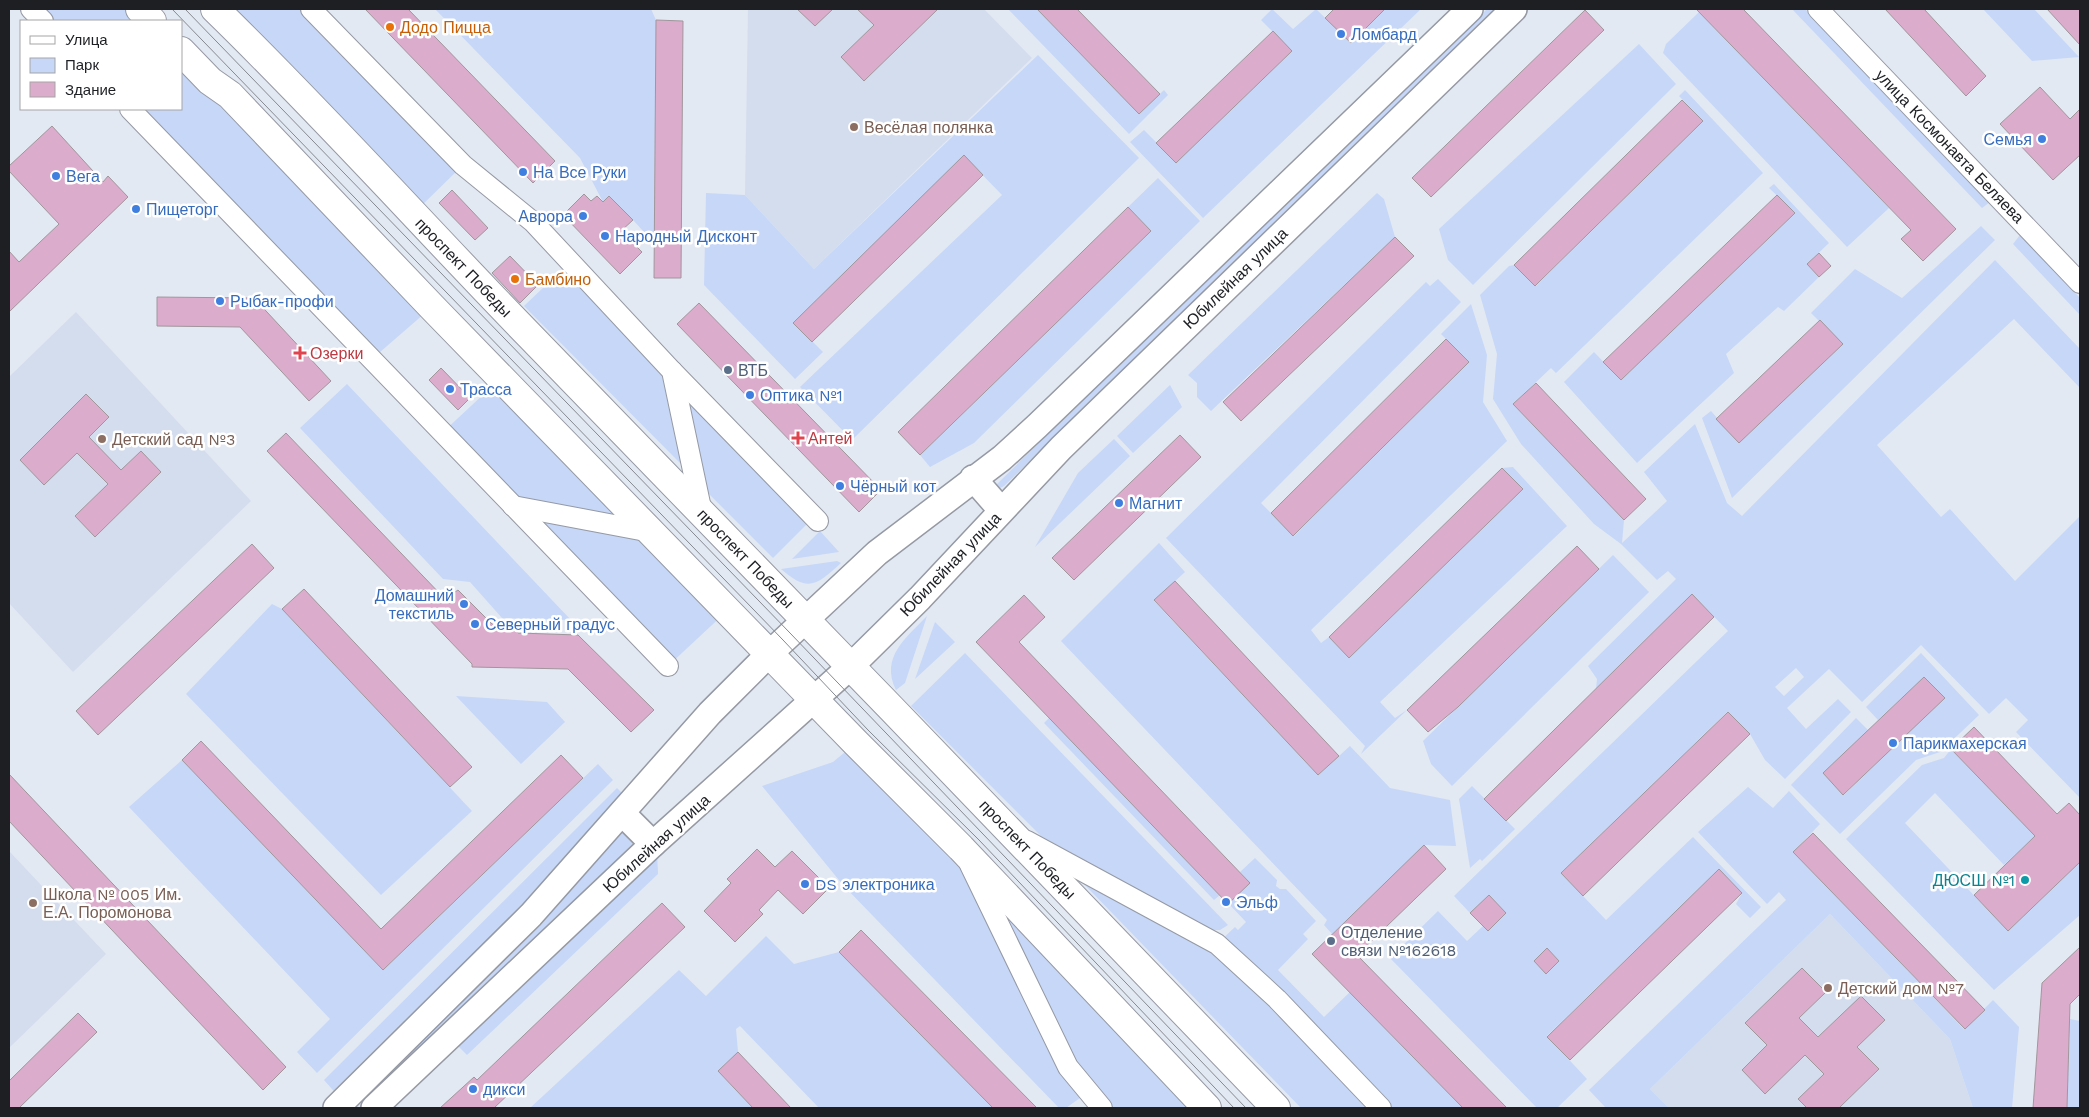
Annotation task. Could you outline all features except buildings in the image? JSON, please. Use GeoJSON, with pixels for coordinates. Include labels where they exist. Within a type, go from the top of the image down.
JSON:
{"type":"FeatureCollection","features":[{"type":"Feature","properties":{"kind":"main road"},"geometry":{"type":"LineString","coordinates":[[140,9],[151,20]]}},
{"type":"Feature","properties":{"kind":"main road","name":"проспект Победы"},"geometry":{"type":"LineString","coordinates":[[215,9],[267,60],[433,236],[851,666],[1276,1108]]}},
{"type":"Feature","properties":{"kind":"main road"},"geometry":{"type":"LineString","coordinates":[[182,52],[210,82],[230,95],[769,654],[961,848],[1207,1108]]}},
{"type":"Feature","properties":{"kind":"street"},"geometry":{"type":"LineString","coordinates":[[31,9],[43,20]]}},
{"type":"Feature","properties":{"kind":"street"},"geometry":{"type":"LineString","coordinates":[[311,9],[463,166],[532,222],[672,371],[818,521]]}},
{"type":"Feature","properties":{"kind":"street","name":"Юбилейная улица"},"geometry":{"type":"LineString","coordinates":[[336,1108],[531,915],[710,713],[805,619],[877,553],[972,478],[1002,458],[1037,426],[1470,9]]}},
{"type":"Feature","properties":{"kind":"street","name":"Юбилейная улица"},"geometry":{"type":"LineString","coordinates":[[382,1101],[653,844],[815,701],[920,598],[1001,510],[1150,360],[1514,9]]}},
{"type":"Feature","properties":{"kind":"street","name":"улица Космонавта Беляева"},"geometry":{"type":"LineString","coordinates":[[1818,9],[2080,283]]}},
{"type":"Feature","properties":{"kind":"street"},"geometry":{"type":"LineString","coordinates":[[131,110],[668,666]]}},
{"type":"Feature","properties":{"kind":"street"},"geometry":{"type":"LineString","coordinates":[[672,371],[702,513]]}},
{"type":"Feature","properties":{"kind":"street"},"geometry":{"type":"LineString","coordinates":[[972,478],[1001,510]]}},
{"type":"Feature","properties":{"kind":"street"},"geometry":{"type":"LineString","coordinates":[[513,506],[651,532]]}},
{"type":"Feature","properties":{"kind":"street"},"geometry":{"type":"LineString","coordinates":[[622,814],[653,844]]}},
{"type":"Feature","properties":{"kind":"street"},"geometry":{"type":"LineString","coordinates":[[1013,834],[1217,944],[1277,999],[1381,1108]]}},
{"type":"Feature","properties":{"kind":"street"},"geometry":{"type":"LineString","coordinates":[[961,848],[1068,1067],[1102,1108]]}},
{"type":"Feature","properties":{"kind":"street"},"geometry":{"type":"LineString","coordinates":[[371,1074],[382,1101]]}},
{"type":"Feature","properties":{"kind":"shaded area","name":"Весёлая полянка"},"geometry":{"type":"Polygon","coordinates":[[[748,9],[984,9],[1032,58],[814,269],[745,195],[748,9]]]}},
{"type":"Feature","properties":{"kind":"shaded area","name":"Детский сад №3"},"geometry":{"type":"Polygon","coordinates":[[[76,312],[251,501],[73,672],[9,603],[9,377],[76,312]]]}},
{"type":"Feature","properties":{"kind":"shaded area","name":"Школа № 005 Им. Е.А. Поромонова"},"geometry":{"type":"Polygon","coordinates":[[[9,851],[106,954],[9,1048],[9,851]]]}},
{"type":"Feature","properties":{"kind":"shaded area","name":"Детский дом №7"},"geometry":{"type":"Polygon","coordinates":[[[1830,914],[1950,1039],[1973,1108],[1669,1108],[1650,1089],[1830,914]]]}},
{"type":"Feature","properties":{"kind":"green space"},"geometry":{"type":"Polygon","coordinates":[[[31,9],[140,9],[151,20],[42,20],[31,9]]]}},
{"type":"Feature","properties":{"kind":"green space"},"geometry":{"type":"Polygon","coordinates":[[[215,9],[311,9],[463,165],[413,214],[215,9]]]}},
{"type":"Feature","properties":{"kind":"green space"},"geometry":{"type":"Polygon","coordinates":[[[435,9],[651,9],[656,20],[654,243],[633,220],[603,202],[580,158],[435,9]]]}},
{"type":"Feature","properties":{"kind":"green space"},"geometry":{"type":"Polygon","coordinates":[[[1008,9],[1037,9],[1139,114],[1164,90],[1168,95],[1129,134],[1008,9]]]}},
{"type":"Feature","properties":{"kind":"green space"},"geometry":{"type":"Polygon","coordinates":[[[1272,9],[1293,29],[1316,9],[1351,43],[1385,9],[1421,9],[1203,218],[1130,142],[1144,130],[1176,162],[1292,51],[1261,20],[1272,9]]]}},
{"type":"Feature","properties":{"kind":"green space"},"geometry":{"type":"Polygon","coordinates":[[[1487,9],[1501,9],[1004,486],[998,489],[997,484],[1217,268],[1247,242],[1487,9]]]}},
{"type":"Feature","properties":{"kind":"green space"},"geometry":{"type":"Polygon","coordinates":[[[1792,9],[1805,9],[1990,202],[1982,208],[1792,9]]]}},
{"type":"Feature","properties":{"kind":"green space"},"geometry":{"type":"Polygon","coordinates":[[[1983,9],[2034,9],[2079,57],[2032,61],[1983,9]]]}},
{"type":"Feature","properties":{"kind":"green space"},"geometry":{"type":"Polygon","coordinates":[[[1699,12],[1889,208],[1847,247],[1663,53],[1666,44],[1699,12]]]}},
{"type":"Feature","properties":{"kind":"green space"},"geometry":{"type":"Polygon","coordinates":[[[1639,44],[1676,84],[1473,285],[1448,260],[1439,229],[1639,44]]]}},
{"type":"Feature","properties":{"kind":"green space"},"geometry":{"type":"Polygon","coordinates":[[[182,52],[432,307],[372,359],[131,110],[182,110],[182,52]]]}},
{"type":"Feature","properties":{"kind":"green space"},"geometry":{"type":"Polygon","coordinates":[[[1038,55],[1139,158],[852,440],[800,387],[1002,195],[964,156],[794,323],[823,352],[795,379],[704,285],[706,193],[745,195],[814,269],[1038,55]]]}},
{"type":"Feature","properties":{"kind":"green space"},"geometry":{"type":"Polygon","coordinates":[[[1685,90],[1763,173],[1556,373],[1551,368],[1513,404],[1624,520],[1622,543],[1667,501],[1644,472],[1695,424],[1727,503],[1742,516],[1995,260],[2080,349],[2080,388],[2014,319],[1877,445],[1941,517],[1950,509],[2015,581],[2080,516],[2080,798],[2016,732],[2028,720],[2006,698],[1989,714],[1921,645],[1862,702],[1829,669],[1787,708],[1806,729],[1838,699],[1851,712],[1785,779],[1765,760],[1750,734],[1727,712],[1561,873],[1606,920],[1693,837],[1761,907],[1750,918],[1736,904],[1742,893],[1719,869],[1547,1036],[1587,1079],[1557,1108],[1537,1108],[1390,958],[1438,911],[1467,941],[1483,926],[1488,931],[1506,913],[1489,895],[1470,913],[1454,896],[1728,631],[1692,594],[1596,689],[1597,679],[1588,666],[1676,579],[1668,571],[1657,580],[1621,544],[1594,524],[1521,444],[1493,399],[1497,354],[1480,295],[1509,266],[1514,265],[1536,286],[1703,121],[1679,96],[1685,90]],[[1796,668],[1775,687],[1784,696],[1804,677],[1796,668]],[[1547,948],[1534,961],[1546,973],[1559,961],[1547,948]]]}},
{"type":"Feature","properties":{"kind":"green space"},"geometry":{"type":"Polygon","coordinates":[[[1158,178],[1200,221],[974,443],[930,467],[920,455],[1151,231],[1128,207],[1158,178]]]}},
{"type":"Feature","properties":{"kind":"green space"},"geometry":{"type":"Polygon","coordinates":[[[1774,184],[1829,243],[1807,264],[1819,277],[1784,311],[1778,307],[1726,354],[1734,373],[1637,463],[1564,382],[1594,352],[1621,380],[1795,213],[1769,188],[1774,184]]]}},
{"type":"Feature","properties":{"kind":"green space"},"geometry":{"type":"Polygon","coordinates":[[[1377,193],[1384,199],[1395,237],[1211,411],[1197,397],[1197,383],[1188,375],[1377,193]]]}},
{"type":"Feature","properties":{"kind":"green space"},"geometry":{"type":"Polygon","coordinates":[[[1981,226],[1995,240],[1732,498],[1702,418],[1711,411],[1739,443],[1842,344],[1811,313],[1855,269],[1902,298],[1981,226]]]}},
{"type":"Feature","properties":{"kind":"green space"},"geometry":{"type":"Polygon","coordinates":[[[2020,235],[2080,298],[2080,315],[2013,244],[2020,235]]]}},
{"type":"Feature","properties":{"kind":"green space"},"geometry":{"type":"Polygon","coordinates":[[[564,268],[661,371],[681,464],[524,306],[564,268]]]}},
{"type":"Feature","properties":{"kind":"green space"},"geometry":{"type":"Polygon","coordinates":[[[1438,279],[1461,302],[1261,503],[1294,536],[1469,362],[1441,334],[1471,304],[1487,355],[1483,402],[1507,441],[1311,630],[1321,643],[1329,637],[1349,658],[1523,489],[1502,468],[1513,467],[1567,526],[1380,702],[1395,718],[1407,710],[1361,754],[1365,746],[1166,538],[1426,282],[1430,286],[1438,279]]]}},
{"type":"Feature","properties":{"kind":"green space"},"geometry":{"type":"Polygon","coordinates":[[[501,378],[727,611],[668,666],[442,433],[501,378]]]}},
{"type":"Feature","properties":{"kind":"green space"},"geometry":{"type":"Polygon","coordinates":[[[347,384],[571,620],[502,618],[470,582],[443,579],[300,428],[347,384]]]}},
{"type":"Feature","properties":{"kind":"green space"},"geometry":{"type":"Polygon","coordinates":[[[1170,385],[1182,407],[1133,453],[1117,436],[1170,385]]]}},
{"type":"Feature","properties":{"kind":"green space"},"geometry":{"type":"Polygon","coordinates":[[[690,400],[809,522],[773,558],[706,491],[688,408],[690,400]]]}},
{"type":"Feature","properties":{"kind":"green space"},"geometry":{"type":"Polygon","coordinates":[[[1114,439],[1130,456],[1035,547],[1078,473],[1114,439]]]}},
{"type":"Feature","properties":{"kind":"green space"},"geometry":{"type":"Polygon","coordinates":[[[820,531],[839,552],[792,559],[820,531]]]}},
{"type":"Feature","properties":{"kind":"green space"},"geometry":{"type":"Polygon","coordinates":[[[1159,543],[1185,572],[1154,601],[1318,775],[1350,746],[1390,788],[1450,800],[1456,846],[1424,845],[1332,934],[1324,925],[1327,920],[1061,641],[1159,543]]]}},
{"type":"Feature","properties":{"kind":"green space"},"geometry":{"type":"Polygon","coordinates":[[[1613,555],[1649,592],[1452,786],[1431,764],[1423,741],[1613,555]]]}},
{"type":"Feature","properties":{"kind":"green space"},"geometry":{"type":"Polygon","coordinates":[[[837,561],[841,563],[825,577],[812,583],[798,581],[781,569],[837,561]]]}},
{"type":"Feature","properties":{"kind":"green space"},"geometry":{"type":"Polygon","coordinates":[[[272,604],[282,609],[472,811],[381,895],[186,694],[272,604]]]}},
{"type":"Feature","properties":{"kind":"green space"},"geometry":{"type":"Polygon","coordinates":[[[927,616],[905,683],[896,690],[891,668],[893,658],[904,640],[927,616]]]}},
{"type":"Feature","properties":{"kind":"green space"},"geometry":{"type":"Polygon","coordinates":[[[935,622],[955,642],[915,679],[935,622]]]}},
{"type":"Feature","properties":{"kind":"green space"},"geometry":{"type":"Polygon","coordinates":[[[965,653],[1228,925],[1220,930],[1211,930],[1041,836],[911,706],[965,653]]]}},
{"type":"Feature","properties":{"kind":"green space"},"geometry":{"type":"Polygon","coordinates":[[[1921,653],[1979,715],[1940,752],[1916,760],[1840,834],[1791,785],[1856,718],[1868,730],[1823,773],[1844,795],[1944,698],[1924,677],[1878,720],[1866,707],[1921,653]]]}},
{"type":"Feature","properties":{"kind":"green space"},"geometry":{"type":"Polygon","coordinates":[[[456,696],[547,702],[565,722],[521,764],[456,696]]]}},
{"type":"Feature","properties":{"kind":"green space"},"geometry":{"type":"Polygon","coordinates":[[[1050,717],[1220,895],[1214,900],[1044,723],[1050,717]]]}},
{"type":"Feature","properties":{"kind":"green space"},"geometry":{"type":"Polygon","coordinates":[[[856,743],[1207,1108],[1102,1108],[1087,1093],[1066,1108],[1059,1108],[843,885],[762,786],[833,762],[856,743]]]}},
{"type":"Feature","properties":{"kind":"green space"},"geometry":{"type":"Polygon","coordinates":[[[1951,749],[2035,836],[2004,865],[1935,793],[1905,823],[2008,931],[2080,862],[2080,915],[1994,990],[1846,839],[1922,765],[1944,758],[1951,749]]]}},
{"type":"Feature","properties":{"kind":"green space"},"geometry":{"type":"Polygon","coordinates":[[[182,760],[383,970],[598,764],[613,780],[317,1073],[297,1052],[330,1019],[129,807],[182,760]]]}},
{"type":"Feature","properties":{"kind":"green space"},"geometry":{"type":"Polygon","coordinates":[[[1472,786],[1515,829],[1482,861],[1480,859],[1470,868],[1459,799],[1472,786]]]}},
{"type":"Feature","properties":{"kind":"green space"},"geometry":{"type":"Polygon","coordinates":[[[1748,787],[1773,808],[1789,791],[1820,824],[1793,852],[1964,1029],[1993,1000],[2019,1027],[2012,1108],[1973,1108],[1950,1039],[1830,914],[1650,1089],[1669,1108],[1604,1108],[1589,1090],[1786,900],[1779,892],[1767,904],[1698,832],[1748,787]]]}},
{"type":"Feature","properties":{"kind":"green space"},"geometry":{"type":"Polygon","coordinates":[[[617,788],[627,798],[339,1097],[324,1080],[617,788]]]}},
{"type":"Feature","properties":{"kind":"green space"},"geometry":{"type":"Polygon","coordinates":[[[622,826],[640,843],[390,1081],[383,1074],[622,826]]]}},
{"type":"Feature","properties":{"kind":"green space"},"geometry":{"type":"Polygon","coordinates":[[[657,851],[658,874],[467,1055],[454,1042],[657,851]]]}},
{"type":"Feature","properties":{"kind":"green space"},"geometry":{"type":"Polygon","coordinates":[[[1255,858],[1277,880],[1276,886],[1280,889],[1286,889],[1316,921],[1303,934],[1308,939],[1278,970],[1324,1017],[1350,992],[1463,1108],[1381,1108],[1217,944],[1235,927],[1238,930],[1246,922],[1228,903],[1250,883],[1240,872],[1255,858]]]}},
{"type":"Feature","properties":{"kind":"green space"},"geometry":{"type":"Polygon","coordinates":[[[1083,883],[1208,950],[1253,987],[1367,1108],[1301,1108],[1083,883]]]}},
{"type":"Feature","properties":{"kind":"green space"},"geometry":{"type":"Polygon","coordinates":[[[766,936],[794,964],[839,952],[993,1108],[819,1108],[740,1026],[736,1029],[738,1052],[718,1071],[753,1108],[530,1108],[679,970],[706,996],[766,936]]]}},
{"type":"Feature","properties":{"kind":"green space"},"geometry":{"type":"Polygon","coordinates":[[[2070,1019],[2080,1021],[2080,1108],[2067,1108],[2070,1019]]]}},
{"type":"Feature","properties":{"kind":"tram line"},"geometry":{"type":"LineString","coordinates":[[172,9],[868,730],[979,840],[1234,1108]]}},
{"type":"Feature","properties":{"kind":"tram line"},"geometry":{"type":"LineString","coordinates":[[185,9],[790,633],[1246,1108]]}},
{"type":"Feature","properties":{"kind":"place","name":"Додо Пицца"},"geometry":{"type":"Point","coordinates":[390,27]}},
{"type":"Feature","properties":{"kind":"place","name":"Ломбард"},"geometry":{"type":"Point","coordinates":[1341,34]}},
{"type":"Feature","properties":{"kind":"place","name":"Весёлая полянка"},"geometry":{"type":"Point","coordinates":[854,127]}},
{"type":"Feature","properties":{"kind":"place","name":"Семья"},"geometry":{"type":"Point","coordinates":[2042,139]}},
{"type":"Feature","properties":{"kind":"place","name":"На Все Руки"},"geometry":{"type":"Point","coordinates":[523,172]}},
{"type":"Feature","properties":{"kind":"place","name":"Вега"},"geometry":{"type":"Point","coordinates":[56,176]}},
{"type":"Feature","properties":{"kind":"place","name":"Пищеторг"},"geometry":{"type":"Point","coordinates":[136,209]}},
{"type":"Feature","properties":{"kind":"place","name":"Аврора"},"geometry":{"type":"Point","coordinates":[583,216]}},
{"type":"Feature","properties":{"kind":"place","name":"Народный Дисконт"},"geometry":{"type":"Point","coordinates":[605,236]}},
{"type":"Feature","properties":{"kind":"place","name":"Бамбино"},"geometry":{"type":"Point","coordinates":[515,279]}},
{"type":"Feature","properties":{"kind":"place","name":"Рыбак-профи"},"geometry":{"type":"Point","coordinates":[220,301]}},
{"type":"Feature","properties":{"kind":"place","name":"Озерки"},"geometry":{"type":"Point","coordinates":[300,353]}},
{"type":"Feature","properties":{"kind":"place","name":"ВТБ"},"geometry":{"type":"Point","coordinates":[728,370]}},
{"type":"Feature","properties":{"kind":"place","name":"Трасса"},"geometry":{"type":"Point","coordinates":[450,389]}},
{"type":"Feature","properties":{"kind":"place","name":"Оптика №1"},"geometry":{"type":"Point","coordinates":[750,395]}},
{"type":"Feature","properties":{"kind":"place","name":"Антей"},"geometry":{"type":"Point","coordinates":[798,438]}},
{"type":"Feature","properties":{"kind":"place","name":"Детский сад №3"},"geometry":{"type":"Point","coordinates":[102,439]}},
{"type":"Feature","properties":{"kind":"place","name":"Чёрный кот"},"geometry":{"type":"Point","coordinates":[840,486]}},
{"type":"Feature","properties":{"kind":"place","name":"Магнит"},"geometry":{"type":"Point","coordinates":[1119,503]}},
{"type":"Feature","properties":{"kind":"place","name":"Домашний текстиль"},"geometry":{"type":"Point","coordinates":[464,604]}},
{"type":"Feature","properties":{"kind":"place","name":"Северный градус"},"geometry":{"type":"Point","coordinates":[475,624]}},
{"type":"Feature","properties":{"kind":"place","name":"Парикмахерская"},"geometry":{"type":"Point","coordinates":[1893,743]}},
{"type":"Feature","properties":{"kind":"place","name":"ДЮСШ №1"},"geometry":{"type":"Point","coordinates":[2025,880]}},
{"type":"Feature","properties":{"kind":"place","name":"DS электроника"},"geometry":{"type":"Point","coordinates":[805,884]}},
{"type":"Feature","properties":{"kind":"place","name":"Эльф"},"geometry":{"type":"Point","coordinates":[1226,902]}},
{"type":"Feature","properties":{"kind":"place","name":"Школа № 005 Им. Е.А. Поромонова"},"geometry":{"type":"Point","coordinates":[33,903]}},
{"type":"Feature","properties":{"kind":"place","name":"Отделение связи №162618"},"geometry":{"type":"Point","coordinates":[1331,941]}},
{"type":"Feature","properties":{"kind":"place","name":"Детский дом №7"},"geometry":{"type":"Point","coordinates":[1828,988]}},
{"type":"Feature","properties":{"kind":"place","name":"дикси"},"geometry":{"type":"Point","coordinates":[473,1089]}}]}
